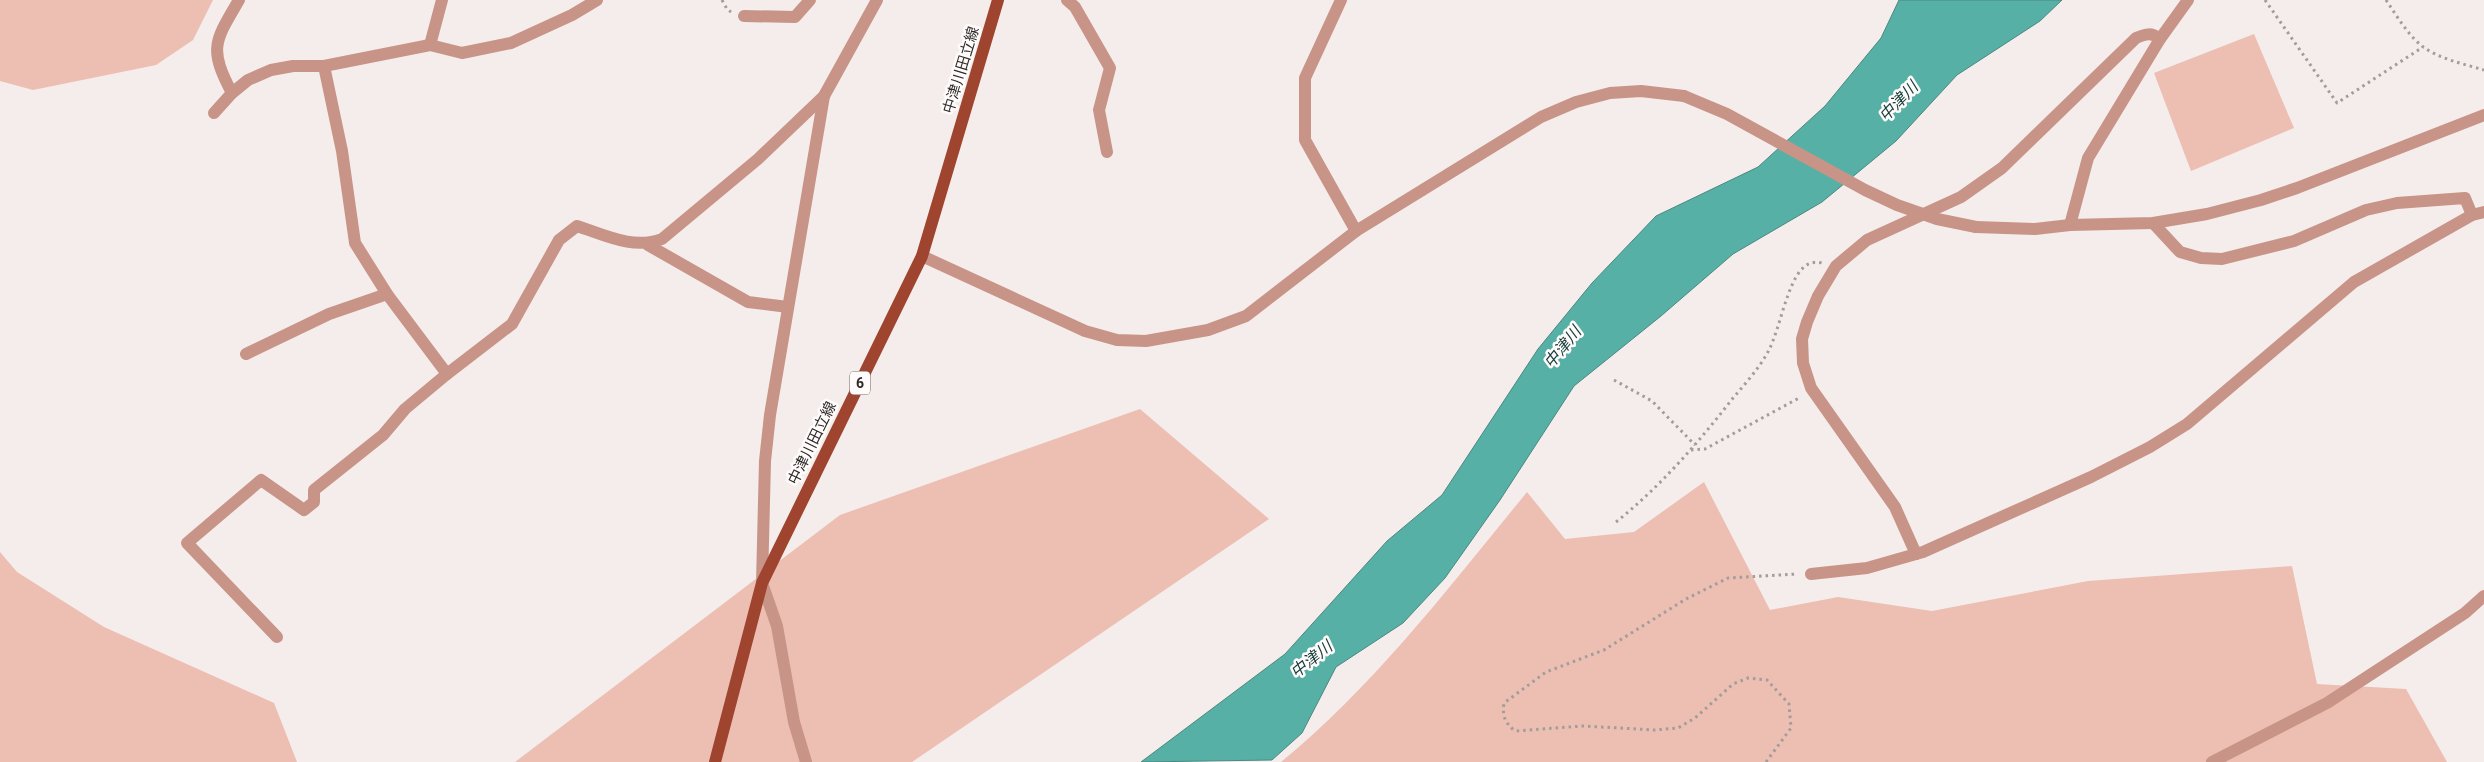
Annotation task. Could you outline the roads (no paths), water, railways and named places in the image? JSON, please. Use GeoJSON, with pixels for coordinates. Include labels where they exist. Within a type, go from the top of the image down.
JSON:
{"type":"FeatureCollection","features":[{"type":"Feature","properties":{"kind":"main road","name":"中津川田立線"},"geometry":{"type":"LineString","coordinates":[[715,762],[762,582],[922,256],[998,0]]}},
{"type":"Feature","properties":{"kind":"street"},"geometry":{"type":"LineString","coordinates":[[232,93],[220,70],[216,48],[218,36],[239,0]]}},
{"type":"Feature","properties":{"kind":"street"},"geometry":{"type":"LineString","coordinates":[[430,45],[442,0]]}},
{"type":"Feature","properties":{"kind":"street"},"geometry":{"type":"LineString","coordinates":[[214,113],[232,93],[248,80],[271,70],[292,66],[324,66],[430,45],[462,53],[511,43],[572,15],[597,0]]}},
{"type":"Feature","properties":{"kind":"street"},"geometry":{"type":"LineString","coordinates":[[744,16],[795,17],[810,0]]}},
{"type":"Feature","properties":{"kind":"street"},"geometry":{"type":"LineString","coordinates":[[277,637],[187,543],[261,480],[304,510],[314,502],[314,490],[383,435],[405,409],[512,324],[559,240],[577,226],[635,244],[648,244],[662,239],[750,165],[824,96],[877,0]]}},
{"type":"Feature","properties":{"kind":"street"},"geometry":{"type":"LineString","coordinates":[[1067,0],[1076,7],[1110,68],[1099,110],[1106,152]]}},
{"type":"Feature","properties":{"kind":"street"},"geometry":{"type":"LineString","coordinates":[[1341,0],[1305,78],[1305,140],[1356,231]]}},
{"type":"Feature","properties":{"kind":"street"},"geometry":{"type":"LineString","coordinates":[[2070,225],[2088,158],[2160,39],[2188,0]]}},
{"type":"Feature","properties":{"kind":"street"},"geometry":{"type":"LineString","coordinates":[[1916,554],[1895,507],[1814,392],[1803,363],[1802,339],[1818,296],[1834,269],[1868,240],[1961,197],[1994,174],[2136,38],[2146,34],[2154,34],[2160,39]]}},
{"type":"Feature","properties":{"kind":"street"},"geometry":{"type":"LineString","coordinates":[[324,66],[342,151],[355,243],[387,294],[447,374]]}},
{"type":"Feature","properties":{"kind":"street"},"geometry":{"type":"LineString","coordinates":[[922,256],[1085,331],[1117,340],[1146,341],[1208,330],[1246,316],[1356,231],[1540,118],[1576,102],[1618,92],[1641,91],[1684,96],[1727,114],[1897,206],[1937,219],[1976,227],[2035,229],[2070,225],[2153,223],[2188,218],[2261,200],[2484,115]]}},
{"type":"Feature","properties":{"kind":"street"},"geometry":{"type":"LineString","coordinates":[[806,762],[794,722],[777,626],[762,582],[765,461],[770,415],[824,96]]}},
{"type":"Feature","properties":{"kind":"street"},"geometry":{"type":"LineString","coordinates":[[1811,574],[1867,568],[1916,554],[2091,477],[2150,447],[2188,424],[2354,282],[2478,214],[2465,198],[2396,203],[2366,210],[2294,241],[2222,259],[2201,258],[2180,252],[2153,223]]}},
{"type":"Feature","properties":{"kind":"street"},"geometry":{"type":"LineString","coordinates":[[648,244],[748,302],[788,308]]}},
{"type":"Feature","properties":{"kind":"street"},"geometry":{"type":"LineString","coordinates":[[246,354],[329,314],[387,294]]}},
{"type":"Feature","properties":{"kind":"street"},"geometry":{"type":"LineString","coordinates":[[2212,762],[2328,703],[2464,613],[2484,596]]}},
{"type":"Feature","properties":{"kind":"water","name":"中津川"},"geometry":{"type":"Polygon","coordinates":[[[1899,0],[2062,0],[2040,21],[1957,75],[1896,141],[1822,202],[1733,254],[1661,316],[1574,386],[1500,500],[1445,578],[1403,623],[1336,667],[1302,733],[1272,760],[1141,762],[1285,654],[1387,541],[1442,495],[1538,349],[1592,283],[1656,216],[1758,167],[1825,106],[1881,38],[1899,0]]]}}]}
